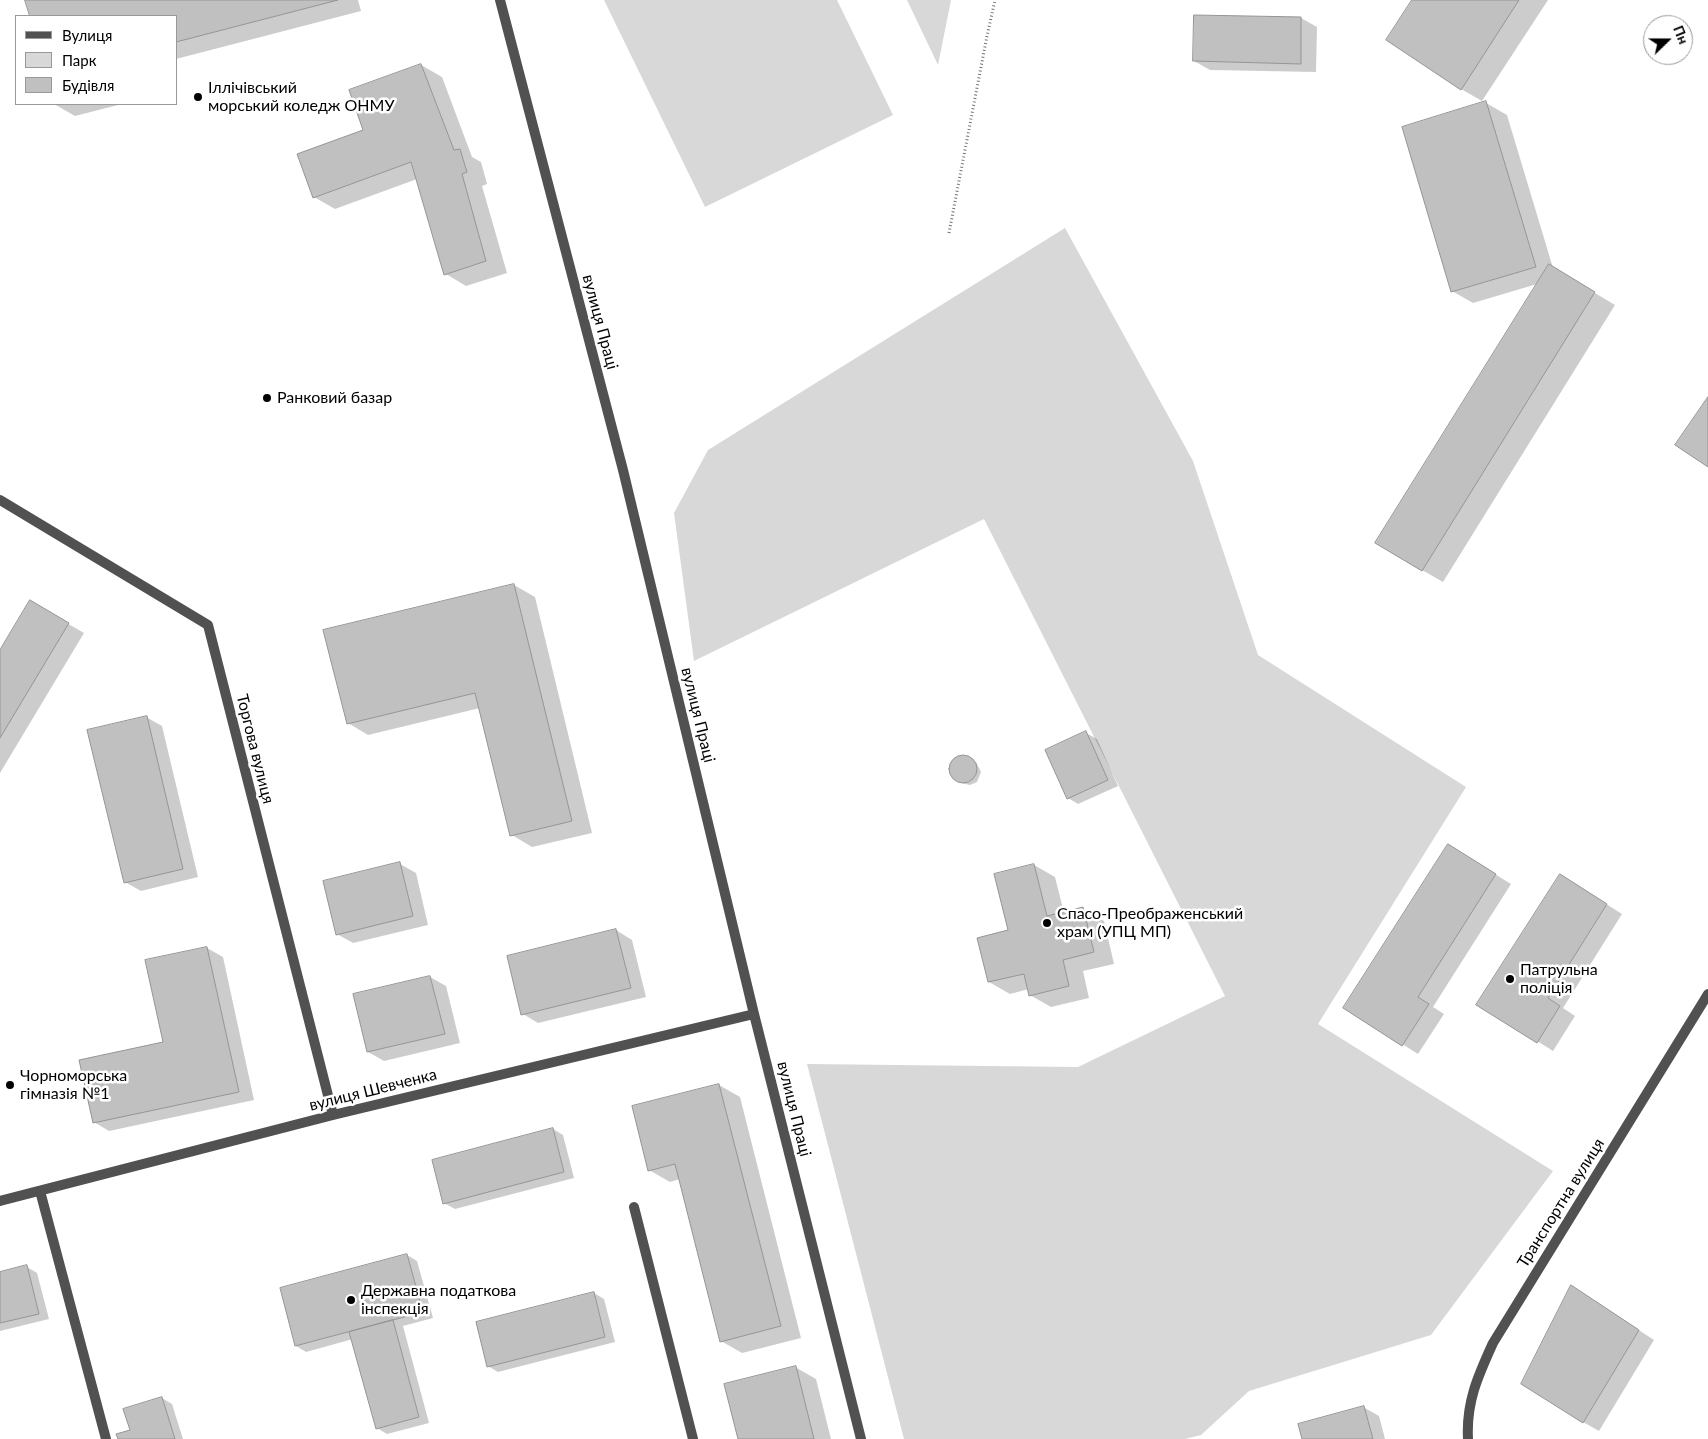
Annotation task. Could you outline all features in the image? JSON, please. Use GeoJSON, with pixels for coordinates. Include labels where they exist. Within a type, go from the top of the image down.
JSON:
{"type":"FeatureCollection","features":[{"type":"Feature","properties":{"kind":"street","name":"вулиця Праці"},"geometry":{"type":"LineString","coordinates":[[500,0],[623,470],[754,1014],[861,1439]]}},
{"type":"Feature","properties":{"kind":"street","name":"Торгова вулиця"},"geometry":{"type":"LineString","coordinates":[[0,500],[208,624],[333,1115]]}},
{"type":"Feature","properties":{"kind":"street","name":"Транспортна вулиця"},"geometry":{"type":"LineString","coordinates":[[1468,1439],[1467,1423],[1475,1382],[1493,1343],[1708,994]]}},
{"type":"Feature","properties":{"kind":"street","name":"вулиця Шевченка"},"geometry":{"type":"LineString","coordinates":[[0,1201],[333,1115],[754,1014]]}},
{"type":"Feature","properties":{"kind":"street"},"geometry":{"type":"LineString","coordinates":[[40,1191],[106,1439]]}},
{"type":"Feature","properties":{"kind":"street"},"geometry":{"type":"LineString","coordinates":[[634,1207],[693,1439]]}},
{"type":"Feature","properties":{"kind":"path"},"geometry":{"type":"LineString","coordinates":[[949,233],[995,0]]}},
{"type":"Feature","properties":{"kind":"green space"},"geometry":{"type":"Polygon","coordinates":[[[604,0],[837,0],[893,115],[705,207],[604,0]]]}},
{"type":"Feature","properties":{"kind":"green space"},"geometry":{"type":"Polygon","coordinates":[[[907,0],[951,0],[938,65],[907,0]]]}},
{"type":"Feature","properties":{"kind":"green space"},"geometry":{"type":"Polygon","coordinates":[[[1065,228],[1193,461],[1258,655],[1466,787],[1318,1024],[1553,1171],[1431,1335],[1249,1391],[1201,1435],[1185,1439],[904,1439],[807,1064],[1078,1067],[1225,996],[984,519],[694,661],[674,513],[708,450],[1065,228]]]}},
{"type":"Feature","properties":{"kind":"building"},"geometry":{"type":"Polygon","coordinates":[[[25,0],[338,0],[178,41],[178,15],[30,15],[25,0]]]}},
{"type":"Feature","properties":{"kind":"building"},"geometry":{"type":"Polygon","coordinates":[[[1412,0],[1519,0],[1461,90],[1386,40],[1412,0]]]}},
{"type":"Feature","properties":{"kind":"building"},"geometry":{"type":"Polygon","coordinates":[[[1194,15],[1301,17],[1301,64],[1193,61],[1194,15]]]}},
{"type":"Feature","properties":{"kind":"building"},"geometry":{"type":"Polygon","coordinates":[[[421,64],[454,150],[460,149],[467,172],[462,174],[486,261],[444,275],[411,162],[313,198],[297,154],[363,130],[349,90],[421,64]]]}},
{"type":"Feature","properties":{"kind":"building"},"geometry":{"type":"Polygon","coordinates":[[[1486,101],[1536,267],[1451,292],[1402,127],[1486,101]]]}},
{"type":"Feature","properties":{"kind":"building"},"geometry":{"type":"Polygon","coordinates":[[[1549,264],[1595,292],[1422,571],[1375,543],[1549,264]]]}},
{"type":"Feature","properties":{"kind":"building"},"geometry":{"type":"Polygon","coordinates":[[[1708,397],[1708,467],[1675,445],[1708,397]]]}},
{"type":"Feature","properties":{"kind":"building"},"geometry":{"type":"Polygon","coordinates":[[[514,584],[572,821],[510,836],[475,693],[347,724],[323,630],[514,584]]]}},
{"type":"Feature","properties":{"kind":"building"},"geometry":{"type":"Polygon","coordinates":[[[30,600],[69,623],[0,738],[0,650],[30,600]]]}},
{"type":"Feature","properties":{"kind":"building"},"geometry":{"type":"Polygon","coordinates":[[[147,716],[183,869],[124,883],[87,730],[147,716]]]}},
{"type":"Feature","properties":{"kind":"building"},"geometry":{"type":"Polygon","coordinates":[[[1086,731],[1108,780],[1067,799],[1045,750],[1086,731]]]}},
{"type":"Feature","properties":{"kind":"building"},"geometry":{"type":"Polygon","coordinates":[[[963,755],[973,759],[977,769],[973,779],[963,783],[953,779],[949,769],[953,759],[963,755]]]}},
{"type":"Feature","properties":{"kind":"building"},"geometry":{"type":"Polygon","coordinates":[[[1448,844],[1496,874],[1418,997],[1429,1004],[1402,1046],[1343,1008],[1448,844]]]}},
{"type":"Feature","properties":{"kind":"building"},"geometry":{"type":"Polygon","coordinates":[[[400,862],[413,916],[336,935],[323,881],[400,862]]]}},
{"type":"Feature","properties":{"kind":"building","name":"Спасо-Преображенський храм (УПЦ МП)"},"geometry":{"type":"Polygon","coordinates":[[[1034,864],[1047,916],[1083,907],[1094,952],[1063,960],[1069,986],[1029,996],[1024,974],[988,982],[977,938],[1008,930],[994,874],[1034,864]]]}},
{"type":"Feature","properties":{"kind":"building"},"geometry":{"type":"Polygon","coordinates":[[[1560,874],[1607,904],[1548,998],[1560,1006],[1537,1043],[1476,1005],[1560,874]]]}},
{"type":"Feature","properties":{"kind":"building"},"geometry":{"type":"Polygon","coordinates":[[[616,929],[631,988],[521,1015],[507,956],[616,929]]]}},
{"type":"Feature","properties":{"kind":"building"},"geometry":{"type":"Polygon","coordinates":[[[207,947],[239,1092],[93,1123],[79,1060],[163,1042],[145,960],[207,947]]]}},
{"type":"Feature","properties":{"kind":"building"},"geometry":{"type":"Polygon","coordinates":[[[430,976],[445,1034],[367,1052],[353,994],[430,976]]]}},
{"type":"Feature","properties":{"kind":"building"},"geometry":{"type":"Polygon","coordinates":[[[719,1084],[781,1326],[720,1342],[675,1164],[648,1171],[632,1106],[719,1084]]]}},
{"type":"Feature","properties":{"kind":"building"},"geometry":{"type":"Polygon","coordinates":[[[553,1128],[564,1172],[443,1204],[432,1160],[553,1128]]]}},
{"type":"Feature","properties":{"kind":"building","name":"Державна податкова інспекція"},"geometry":{"type":"Polygon","coordinates":[[[407,1254],[423,1312],[295,1346],[280,1288],[407,1254]]]}},
{"type":"Feature","properties":{"kind":"building"},"geometry":{"type":"Polygon","coordinates":[[[27,1265],[39,1314],[0,1323],[0,1272],[27,1265]]]}},
{"type":"Feature","properties":{"kind":"building"},"geometry":{"type":"Polygon","coordinates":[[[1571,1285],[1639,1330],[1583,1423],[1521,1384],[1571,1285]]]}},
{"type":"Feature","properties":{"kind":"building"},"geometry":{"type":"Polygon","coordinates":[[[594,1292],[605,1337],[487,1367],[476,1322],[594,1292]]]}},
{"type":"Feature","properties":{"kind":"building"},"geometry":{"type":"Polygon","coordinates":[[[393,1320],[419,1417],[376,1429],[349,1332],[393,1320]]]}},
{"type":"Feature","properties":{"kind":"building"},"geometry":{"type":"Polygon","coordinates":[[[796,1366],[814,1439],[738,1439],[724,1384],[796,1366]]]}},
{"type":"Feature","properties":{"kind":"building"},"geometry":{"type":"Polygon","coordinates":[[[162,1397],[175,1439],[118,1439],[116,1434],[130,1430],[123,1409],[162,1397]]]}},
{"type":"Feature","properties":{"kind":"building"},"geometry":{"type":"Polygon","coordinates":[[[1364,1406],[1373,1439],[1302,1439],[1298,1424],[1364,1406]]]}},
{"type":"Feature","properties":{"kind":"place","name":"Іллічівський морський коледж ОНМУ"},"geometry":{"type":"Point","coordinates":[198,97]}},
{"type":"Feature","properties":{"kind":"place","name":"Ранковий базар"},"geometry":{"type":"Point","coordinates":[267,398]}},
{"type":"Feature","properties":{"kind":"place","name":"Спасо-Преображенський храм (УПЦ МП)"},"geometry":{"type":"Point","coordinates":[1047,923]}},
{"type":"Feature","properties":{"kind":"place","name":"Патрульна поліція"},"geometry":{"type":"Point","coordinates":[1510,979]}},
{"type":"Feature","properties":{"kind":"place","name":"Чорноморська гімназія №1"},"geometry":{"type":"Point","coordinates":[10,1085]}},
{"type":"Feature","properties":{"kind":"place","name":"Державна податкова інспекція"},"geometry":{"type":"Point","coordinates":[351,1300]}}]}
